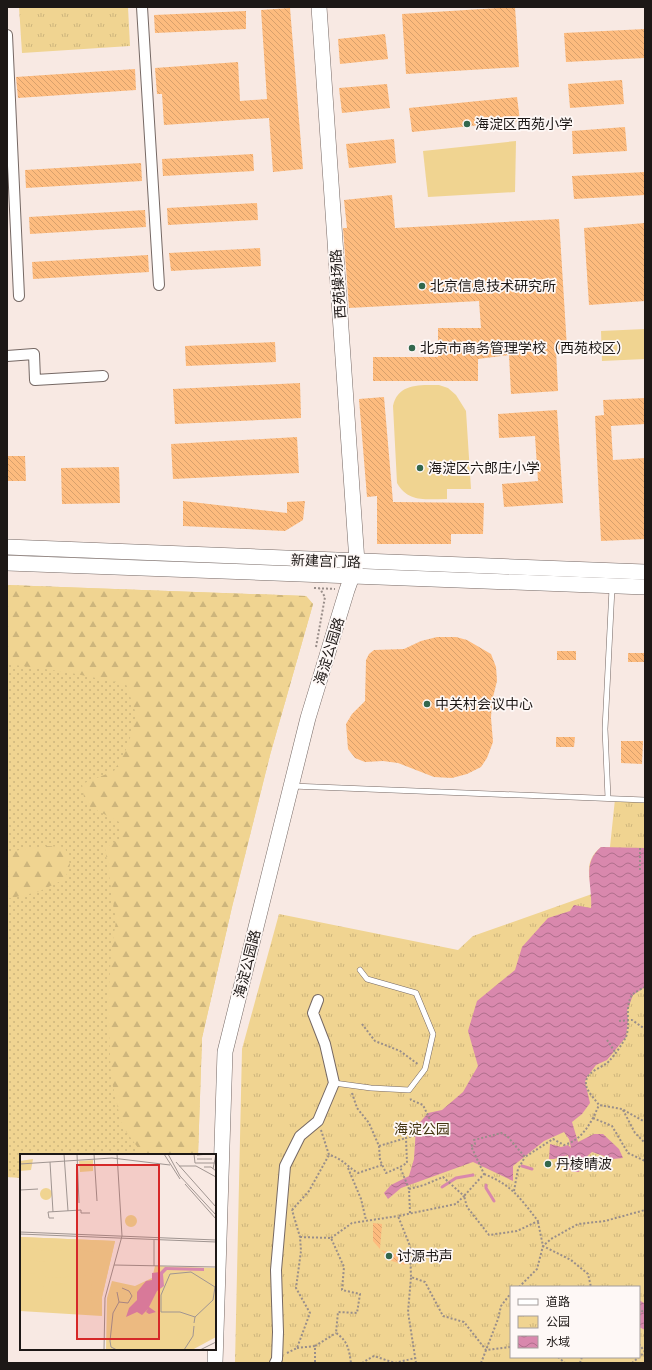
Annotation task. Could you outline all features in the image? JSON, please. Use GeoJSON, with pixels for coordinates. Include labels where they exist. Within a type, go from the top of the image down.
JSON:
{"type":"FeatureCollection","features":[{"type":"Feature","properties":{"kind":"street"},"geometry":{"type":"LineString","coordinates":[[142,7],[159,285]]}},
{"type":"Feature","properties":{"kind":"street","name":"西苑操场路"},"geometry":{"type":"LineString","coordinates":[[313,7],[352,562]]}},
{"type":"Feature","properties":{"kind":"street","name":"西苑操场路"},"geometry":{"type":"LineString","coordinates":[[319,7],[352,562]]}},
{"type":"Feature","properties":{"kind":"street"},"geometry":{"type":"LineString","coordinates":[[7,35],[19,296]]}},
{"type":"Feature","properties":{"kind":"street"},"geometry":{"type":"LineString","coordinates":[[7,356],[34,354],[35,380],[103,376]]}},
{"type":"Feature","properties":{"kind":"street","name":"新建宫门路"},"geometry":{"type":"LineString","coordinates":[[7,547],[352,562],[645,572]]}},
{"type":"Feature","properties":{"kind":"street","name":"海淀公园路"},"geometry":{"type":"LineString","coordinates":[[216,1332],[225,1052],[308,718],[346,590],[352,577],[352,562]]}},
{"type":"Feature","properties":{"kind":"street","name":"新建宫门路"},"geometry":{"type":"LineString","coordinates":[[7,563],[645,588]]}},
{"type":"Feature","properties":{"kind":"street"},"geometry":{"type":"LineString","coordinates":[[276,1361],[276,1270],[287,1210],[285,1166],[300,1136],[318,1121],[334,1084],[325,1044],[313,1013],[318,1000]]}},
{"type":"Feature","properties":{"kind":"street","name":"海淀公园路"},"geometry":{"type":"LineString","coordinates":[[215,1350],[215,1363]]}},
{"type":"Feature","properties":{"kind":"lane"},"geometry":{"type":"LineString","coordinates":[[608,798],[605,729],[612,586]]}},
{"type":"Feature","properties":{"kind":"lane"},"geometry":{"type":"LineString","coordinates":[[292,786],[645,800]]}},
{"type":"Feature","properties":{"kind":"lane"},"geometry":{"type":"LineString","coordinates":[[334,1084],[409,1090],[425,1069],[433,1034],[416,993],[367,979],[360,970]]}},
{"type":"Feature","properties":{"kind":"path"},"geometry":{"type":"LineString","coordinates":[[640,848],[640,872]]}},
{"type":"Feature","properties":{"kind":"path"},"geometry":{"type":"LineString","coordinates":[[645,986],[633,995],[627,1011],[628,1020],[626,1037],[610,1061],[598,1067],[587,1077],[586,1082],[586,1088],[600,1105],[622,1109],[645,1122]]}},
{"type":"Feature","properties":{"kind":"path"},"geometry":{"type":"LineString","coordinates":[[619,1021],[632,1020],[645,1029]]}},
{"type":"Feature","properties":{"kind":"path"},"geometry":{"type":"LineString","coordinates":[[362,1024],[375,1041],[400,1051],[425,1069]]}},
{"type":"Feature","properties":{"kind":"path"},"geometry":{"type":"LineString","coordinates":[[607,1040],[615,1052]]}},
{"type":"Feature","properties":{"kind":"path"},"geometry":{"type":"LineString","coordinates":[[349,1085],[357,1108],[369,1123],[379,1146],[382,1165],[386,1173],[407,1163],[406,1138]]}},
{"type":"Feature","properties":{"kind":"path"},"geometry":{"type":"LineString","coordinates":[[379,1146],[424,1133],[431,1122],[423,1105],[411,1100],[409,1090]]}},
{"type":"Feature","properties":{"kind":"path"},"geometry":{"type":"LineString","coordinates":[[514,1191],[518,1169],[525,1157],[553,1139],[564,1145],[572,1143],[590,1125],[600,1105]]}},
{"type":"Feature","properties":{"kind":"path"},"geometry":{"type":"LineString","coordinates":[[622,1109],[634,1133],[645,1143]]}},
{"type":"Feature","properties":{"kind":"path"},"geometry":{"type":"LineString","coordinates":[[593,1118],[612,1126],[628,1153],[645,1160]]}},
{"type":"Feature","properties":{"kind":"path"},"geometry":{"type":"LineString","coordinates":[[297,1348],[310,1314],[296,1288],[302,1251],[300,1237],[287,1210],[309,1191],[329,1155],[318,1121]]}},
{"type":"Feature","properties":{"kind":"path"},"geometry":{"type":"LineString","coordinates":[[520,1286],[537,1269],[543,1246],[538,1221],[514,1191],[500,1180],[484,1174],[471,1146],[475,1144],[474,1140],[501,1133],[507,1136],[525,1157]]}},
{"type":"Feature","properties":{"kind":"path"},"geometry":{"type":"LineString","coordinates":[[329,1155],[339,1157],[348,1167],[358,1173],[382,1165]]}},
{"type":"Feature","properties":{"kind":"path"},"geometry":{"type":"LineString","coordinates":[[348,1167],[361,1199],[366,1220]]}},
{"type":"Feature","properties":{"kind":"path"},"geometry":{"type":"LineString","coordinates":[[400,1167],[409,1189],[410,1213]]}},
{"type":"Feature","properties":{"kind":"path"},"geometry":{"type":"LineString","coordinates":[[300,1237],[331,1238],[352,1223],[398,1216],[456,1204],[484,1174]]}},
{"type":"Feature","properties":{"kind":"path"},"geometry":{"type":"LineString","coordinates":[[409,1189],[424,1185],[443,1177],[464,1196],[467,1207],[489,1235],[517,1231],[538,1221]]}},
{"type":"Feature","properties":{"kind":"path"},"geometry":{"type":"LineString","coordinates":[[543,1246],[551,1239],[578,1224],[605,1221],[645,1210]]}},
{"type":"Feature","properties":{"kind":"path"},"geometry":{"type":"LineString","coordinates":[[398,1216],[410,1246],[411,1276],[408,1312],[416,1363]]}},
{"type":"Feature","properties":{"kind":"path"},"geometry":{"type":"LineString","coordinates":[[331,1238],[344,1267],[342,1290],[360,1294],[357,1313],[338,1312],[336,1333]]}},
{"type":"Feature","properties":{"kind":"path"},"geometry":{"type":"LineString","coordinates":[[543,1246],[571,1260],[588,1274],[591,1286]]}},
{"type":"Feature","properties":{"kind":"path"},"geometry":{"type":"LineString","coordinates":[[411,1276],[425,1282],[443,1316],[464,1322],[486,1350]]}},
{"type":"Feature","properties":{"kind":"path"},"geometry":{"type":"LineString","coordinates":[[481,1363],[498,1319],[501,1306],[510,1294]]}},
{"type":"Feature","properties":{"kind":"path"},"geometry":{"type":"LineString","coordinates":[[276,1361],[297,1348],[315,1346],[336,1333]]}},
{"type":"Feature","properties":{"kind":"path"},"geometry":{"type":"LineString","coordinates":[[336,1333],[344,1338],[347,1344],[351,1363]]}},
{"type":"Feature","properties":{"kind":"path"},"geometry":{"type":"LineString","coordinates":[[315,1346],[315,1363]]}},
{"type":"Feature","properties":{"kind":"path"},"geometry":{"type":"LineString","coordinates":[[486,1350],[510,1346]]}},
{"type":"Feature","properties":{"kind":"path"},"geometry":{"type":"LineString","coordinates":[[644,1363],[645,1352]]}},
{"type":"Feature","properties":{"kind":"path"},"geometry":{"type":"LineString","coordinates":[[362,1363],[374,1356],[394,1363],[415,1358]]}},
{"type":"Feature","properties":{"kind":"green space"},"geometry":{"type":"Polygon","coordinates":[[[19,7],[128,7],[130,46],[22,53],[19,7]]]}},
{"type":"Feature","properties":{"kind":"green space"},"geometry":{"type":"Polygon","coordinates":[[[516,141],[515,192],[428,197],[423,151],[516,141]]]}},
{"type":"Feature","properties":{"kind":"green space"},"geometry":{"type":"Polygon","coordinates":[[[645,329],[645,359],[602,361],[601,331],[645,329]]]}},
{"type":"Feature","properties":{"kind":"green space"},"geometry":{"type":"Polygon","coordinates":[[[424,385],[439,385],[448,388],[456,395],[466,411],[471,489],[447,489],[447,499],[425,499],[412,497],[401,489],[397,483],[393,406],[396,398],[405,389],[424,385]]]}},
{"type":"Feature","properties":{"kind":"green space"},"geometry":{"type":"Polygon","coordinates":[[[7,585],[306,596],[313,604],[270,755],[232,907],[202,1038],[198,1154],[20,1154],[20,1178],[7,1177],[7,585]]]}},
{"type":"Feature","properties":{"kind":"green space"},"geometry":{"type":"Polygon","coordinates":[[[7,585],[306,596],[313,604],[270,755],[232,907],[202,1038],[198,1154],[147,1154],[141,1152],[122,1126],[111,1078],[108,1006],[111,952],[116,921],[105,848],[119,839],[121,823],[85,804],[82,784],[114,771],[128,746],[136,714],[126,684],[66,672],[7,664],[7,585]]]}},
{"type":"Feature","properties":{"kind":"green space","name":"海淀公园"},"geometry":{"type":"Polygon","coordinates":[[[615,799],[645,800],[645,1363],[235,1363],[242,1049],[279,914],[458,950],[473,936],[592,894],[589,874],[590,863],[596,852],[601,847],[610,847],[615,799]]]}},
{"type":"Feature","properties":{"kind":"green space"},"geometry":{"type":"Polygon","coordinates":[[[45,846],[65,847],[70,865],[65,879],[38,892],[7,899],[7,852],[45,846]]]}},
{"type":"Feature","properties":{"kind":"water"},"geometry":{"type":"Polygon","coordinates":[[[601,847],[645,848],[645,987],[633,995],[627,1011],[628,1020],[626,1037],[607,1060],[596,1065],[587,1077],[585,1082],[590,1103],[582,1114],[572,1122],[578,1142],[594,1134],[603,1134],[619,1149],[623,1158],[613,1159],[592,1152],[583,1160],[579,1172],[573,1172],[567,1168],[568,1155],[549,1159],[550,1144],[561,1147],[568,1145],[571,1148],[569,1139],[564,1132],[544,1141],[513,1166],[513,1181],[473,1162],[401,1188],[388,1199],[384,1193],[391,1185],[409,1176],[414,1159],[416,1127],[428,1113],[442,1110],[463,1092],[478,1066],[468,1031],[477,1001],[515,970],[522,947],[548,918],[570,911],[574,905],[591,908],[589,875],[591,860],[601,847]]]}},
{"type":"Feature","properties":{"kind":"water"},"geometry":{"type":"Polygon","coordinates":[[[640,1301],[644,1303],[645,1330],[640,1328],[640,1301]]]}},
{"type":"Feature","properties":{"kind":"building"},"geometry":{"type":"Polygon","coordinates":[[[515,7],[519,67],[406,74],[402,14],[515,7]]]}},
{"type":"Feature","properties":{"kind":"building"},"geometry":{"type":"Polygon","coordinates":[[[290,8],[303,169],[273,172],[269,118],[164,125],[162,94],[157,94],[155,68],[238,62],[240,101],[267,99],[261,10],[290,8]]]}},
{"type":"Feature","properties":{"kind":"building"},"geometry":{"type":"Polygon","coordinates":[[[246,11],[246,29],[155,33],[154,15],[246,11]]]}},
{"type":"Feature","properties":{"kind":"building"},"geometry":{"type":"Polygon","coordinates":[[[645,29],[645,58],[566,62],[564,33],[645,29]]]}},
{"type":"Feature","properties":{"kind":"building"},"geometry":{"type":"Polygon","coordinates":[[[385,34],[388,59],[340,64],[338,39],[385,34]]]}},
{"type":"Feature","properties":{"kind":"building"},"geometry":{"type":"Polygon","coordinates":[[[135,69],[136,90],[18,98],[16,77],[135,69]]]}},
{"type":"Feature","properties":{"kind":"building"},"geometry":{"type":"Polygon","coordinates":[[[622,80],[624,104],[570,108],[568,84],[622,80]]]}},
{"type":"Feature","properties":{"kind":"building"},"geometry":{"type":"Polygon","coordinates":[[[387,84],[390,108],[342,113],[339,88],[387,84]]]}},
{"type":"Feature","properties":{"kind":"building"},"geometry":{"type":"Polygon","coordinates":[[[517,97],[520,121],[412,132],[409,108],[517,97]]]}},
{"type":"Feature","properties":{"kind":"building"},"geometry":{"type":"Polygon","coordinates":[[[625,127],[627,151],[573,154],[572,131],[625,127]]]}},
{"type":"Feature","properties":{"kind":"building"},"geometry":{"type":"Polygon","coordinates":[[[394,139],[396,163],[349,168],[346,144],[394,139]]]}},
{"type":"Feature","properties":{"kind":"building"},"geometry":{"type":"Polygon","coordinates":[[[253,154],[254,171],[163,176],[162,159],[253,154]]]}},
{"type":"Feature","properties":{"kind":"building"},"geometry":{"type":"Polygon","coordinates":[[[141,163],[142,181],[26,188],[25,170],[141,163]]]}},
{"type":"Feature","properties":{"kind":"building"},"geometry":{"type":"Polygon","coordinates":[[[645,172],[645,195],[574,199],[572,176],[645,172]]]}},
{"type":"Feature","properties":{"kind":"building"},"geometry":{"type":"Polygon","coordinates":[[[392,195],[395,228],[559,219],[567,348],[556,350],[558,391],[511,394],[509,355],[478,359],[478,381],[373,381],[373,357],[438,357],[438,328],[481,328],[479,301],[349,308],[343,228],[347,228],[344,200],[392,195]]]}},
{"type":"Feature","properties":{"kind":"building"},"geometry":{"type":"Polygon","coordinates":[[[257,203],[258,220],[168,225],[167,208],[257,203]]]}},
{"type":"Feature","properties":{"kind":"building"},"geometry":{"type":"Polygon","coordinates":[[[145,210],[146,227],[30,234],[29,217],[145,210]]]}},
{"type":"Feature","properties":{"kind":"building"},"geometry":{"type":"Polygon","coordinates":[[[645,223],[645,301],[589,305],[584,228],[645,223]]]}},
{"type":"Feature","properties":{"kind":"building"},"geometry":{"type":"Polygon","coordinates":[[[260,248],[261,266],[171,271],[169,253],[260,248]]]}},
{"type":"Feature","properties":{"kind":"building"},"geometry":{"type":"Polygon","coordinates":[[[148,255],[149,272],[33,279],[32,262],[148,255]]]}},
{"type":"Feature","properties":{"kind":"building"},"geometry":{"type":"Polygon","coordinates":[[[275,342],[276,362],[186,366],[185,346],[275,342]]]}},
{"type":"Feature","properties":{"kind":"building"},"geometry":{"type":"Polygon","coordinates":[[[300,383],[301,418],[175,424],[173,389],[300,383]]]}},
{"type":"Feature","properties":{"kind":"building"},"geometry":{"type":"Polygon","coordinates":[[[384,397],[393,502],[484,503],[483,534],[451,534],[451,544],[377,544],[377,496],[367,497],[359,399],[384,397]]]}},
{"type":"Feature","properties":{"kind":"building"},"geometry":{"type":"Polygon","coordinates":[[[645,398],[645,424],[611,426],[613,460],[645,458],[645,539],[601,541],[595,416],[604,415],[603,400],[645,398]]]}},
{"type":"Feature","properties":{"kind":"building"},"geometry":{"type":"Polygon","coordinates":[[[557,410],[563,503],[504,507],[502,484],[538,481],[535,436],[499,438],[498,414],[557,410]]]}},
{"type":"Feature","properties":{"kind":"building"},"geometry":{"type":"Polygon","coordinates":[[[297,437],[299,473],[173,479],[171,444],[297,437]]]}},
{"type":"Feature","properties":{"kind":"building"},"geometry":{"type":"Polygon","coordinates":[[[7,456],[25,456],[26,481],[7,481],[7,456]]]}},
{"type":"Feature","properties":{"kind":"building"},"geometry":{"type":"Polygon","coordinates":[[[119,467],[120,503],[62,504],[61,468],[119,467]]]}},
{"type":"Feature","properties":{"kind":"building"},"geometry":{"type":"Polygon","coordinates":[[[183,501],[287,513],[287,502],[305,501],[303,520],[285,531],[183,526],[183,501]]]}},
{"type":"Feature","properties":{"kind":"building","name":"中关村会议中心"},"geometry":{"type":"Polygon","coordinates":[[[437,637],[456,637],[467,640],[491,654],[496,667],[497,681],[492,701],[491,718],[493,742],[487,758],[481,767],[467,774],[452,778],[434,777],[398,763],[383,761],[365,762],[355,758],[348,749],[346,724],[352,714],[365,701],[366,660],[369,654],[374,650],[404,649],[421,641],[437,637]]]}},
{"type":"Feature","properties":{"kind":"building"},"geometry":{"type":"Polygon","coordinates":[[[557,651],[576,651],[576,660],[557,660],[557,651]]]}},
{"type":"Feature","properties":{"kind":"building"},"geometry":{"type":"Polygon","coordinates":[[[628,653],[645,653],[645,662],[628,662],[628,653]]]}},
{"type":"Feature","properties":{"kind":"building"},"geometry":{"type":"Polygon","coordinates":[[[556,737],[575,737],[574,747],[556,747],[556,737]]]}},
{"type":"Feature","properties":{"kind":"building"},"geometry":{"type":"Polygon","coordinates":[[[621,741],[643,741],[642,764],[621,763],[621,741]]]}},
{"type":"Feature","properties":{"kind":"building"},"geometry":{"type":"Polygon","coordinates":[[[373,1223],[382,1224],[380,1249],[373,1241],[373,1223]]]}},
{"type":"Feature","properties":{"kind":"building"},"geometry":{"type":"Polygon","coordinates":[[[381,1250],[406,1257],[405,1265],[392,1261],[381,1250]]]}},
{"type":"Feature","properties":{"kind":"waterway"},"geometry":{"type":"LineString","coordinates":[[522,1166],[532,1169]]}},
{"type":"Feature","properties":{"kind":"waterway"},"geometry":{"type":"LineString","coordinates":[[442,1187],[456,1178],[473,1175]]}},
{"type":"Feature","properties":{"kind":"waterway"},"geometry":{"type":"LineString","coordinates":[[486,1185],[486,1188],[494,1201]]}},
{"type":"Feature","properties":{"kind":"place","name":"海淀区西苑小学"},"geometry":{"type":"Point","coordinates":[467,124]}},
{"type":"Feature","properties":{"kind":"place","name":"北京信息技术研究所"},"geometry":{"type":"Point","coordinates":[422,286]}},
{"type":"Feature","properties":{"kind":"place","name":"北京市商务管理学校（西苑校区）"},"geometry":{"type":"Point","coordinates":[412,348]}},
{"type":"Feature","properties":{"kind":"place","name":"海淀区六郎庄小学"},"geometry":{"type":"Point","coordinates":[420,468]}},
{"type":"Feature","properties":{"kind":"place","name":"中关村会议中心"},"geometry":{"type":"Point","coordinates":[427,704]}},
{"type":"Feature","properties":{"kind":"place","name":"丹棱晴波"},"geometry":{"type":"Point","coordinates":[548,1164]}},
{"type":"Feature","properties":{"kind":"place","name":"讨源书声"},"geometry":{"type":"Point","coordinates":[389,1256]}}]}
